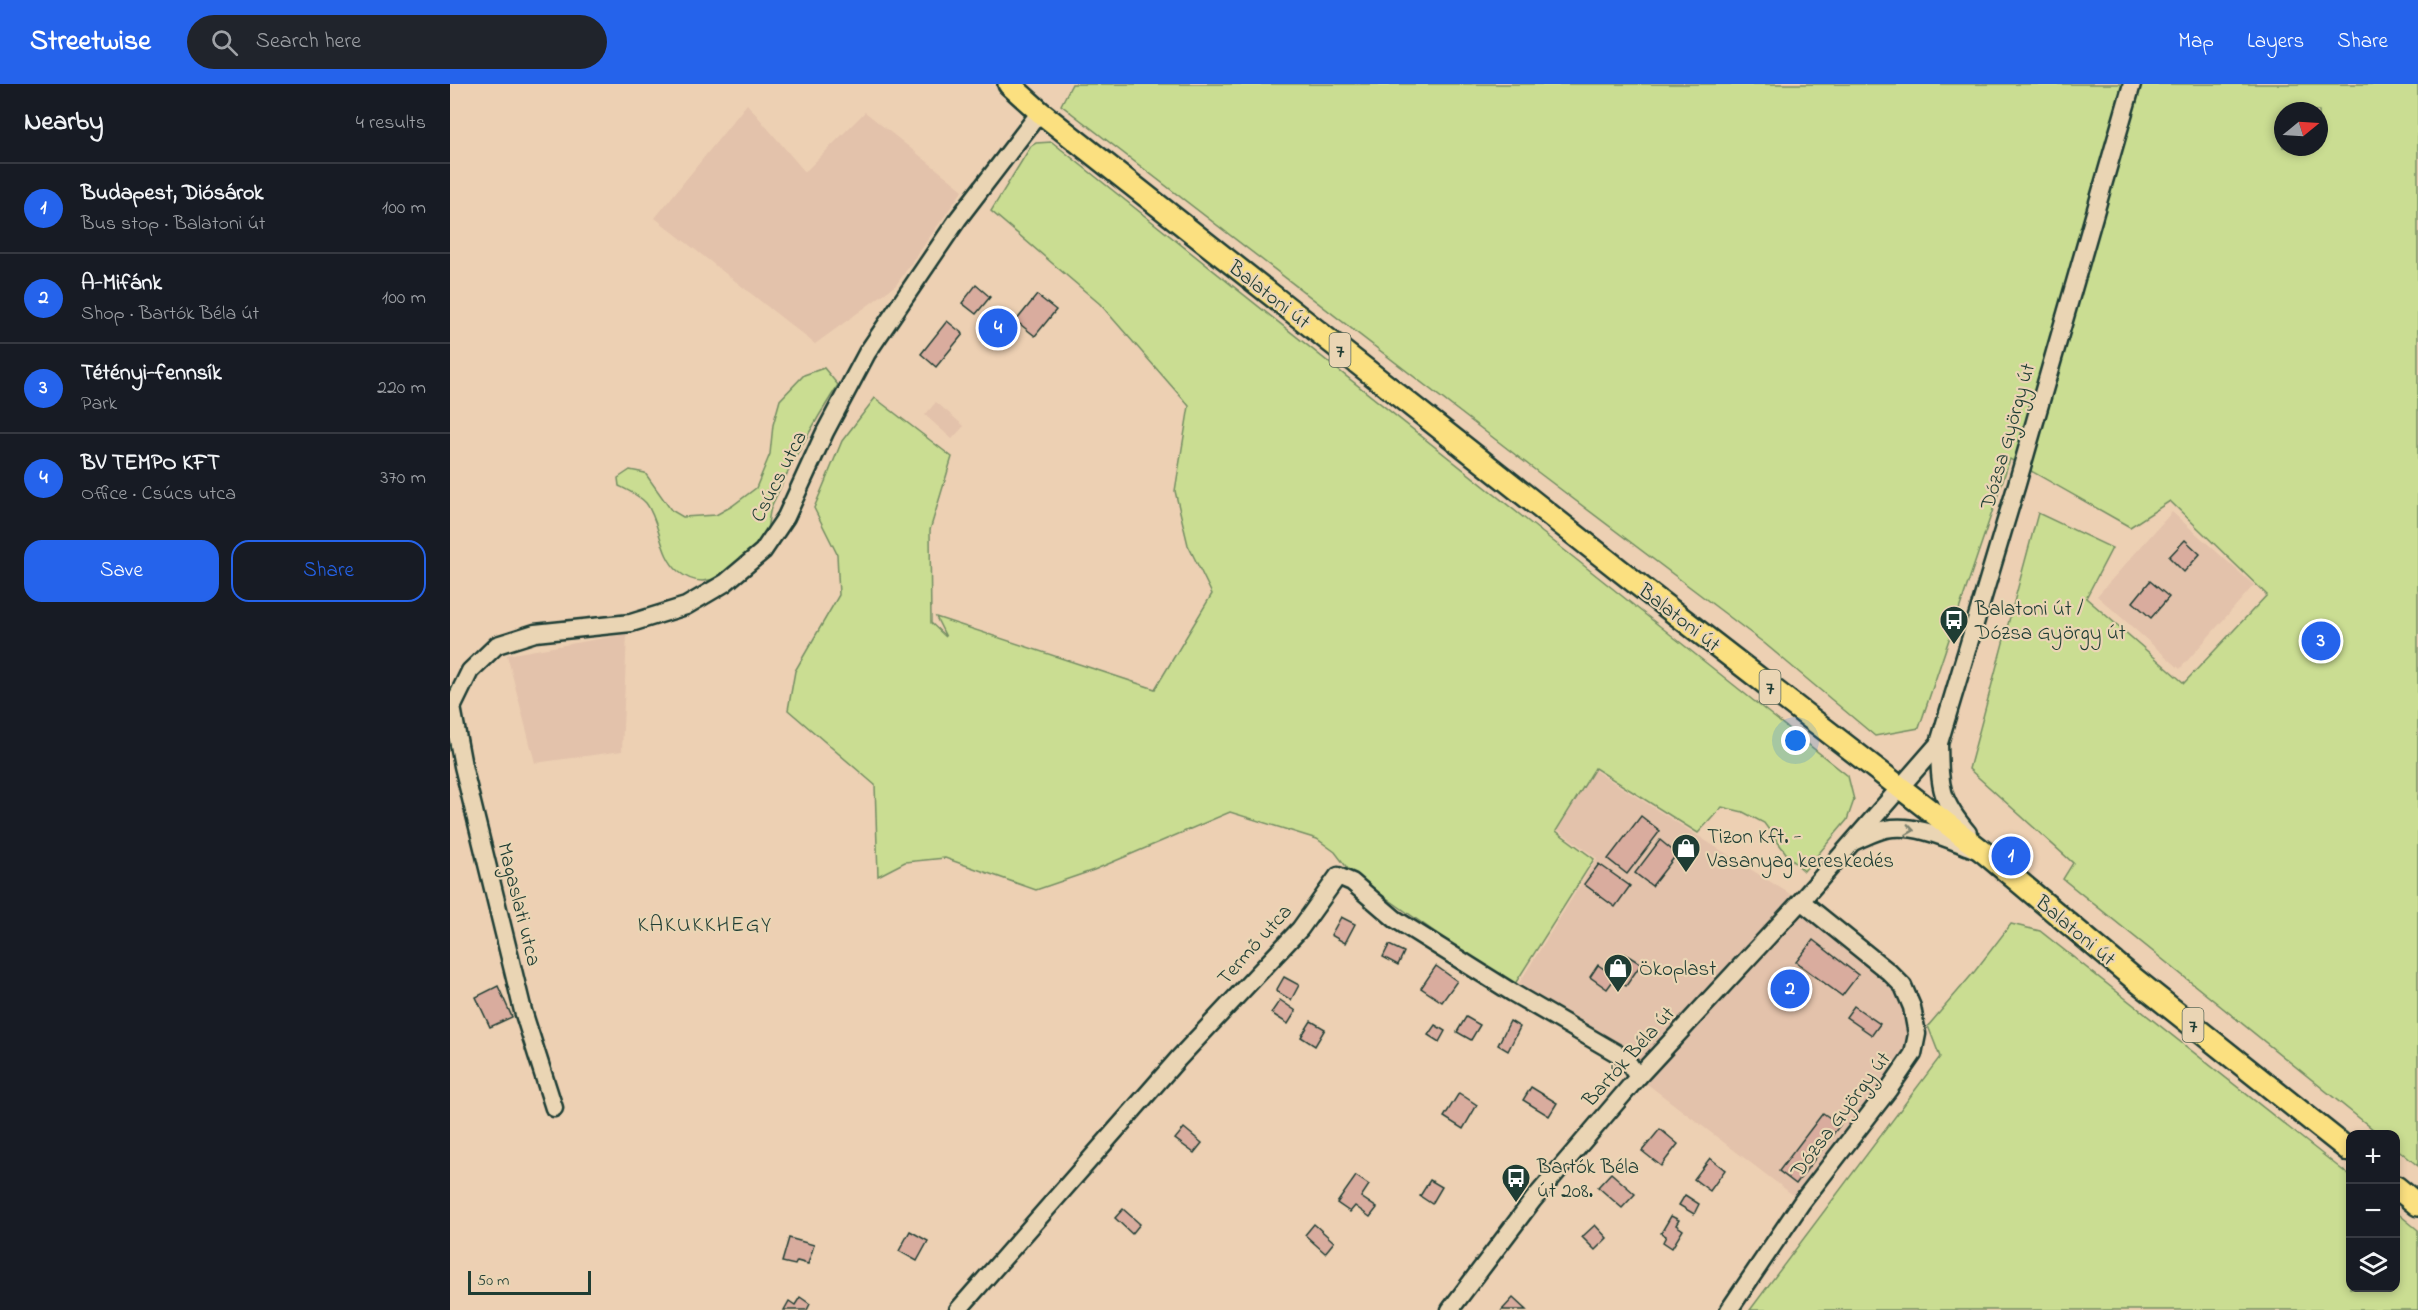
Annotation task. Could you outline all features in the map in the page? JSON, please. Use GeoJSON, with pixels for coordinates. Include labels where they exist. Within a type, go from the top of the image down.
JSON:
{"type":"FeatureCollection","features":[{"type":"Feature","properties":{"kind":"main road","name":"Balatoni út"},"geometry":{"type":"LineString","coordinates":[[1009,84],[1040,112],[1641,587],[1986,854],[2132,977],[2346,1148]]}},
{"type":"Feature","properties":{"kind":"main road"},"geometry":{"type":"LineString","coordinates":[[2400,1190],[2418,1205]]}},
{"type":"Feature","properties":{"kind":"street","name":"Dózsa György út"},"geometry":{"type":"LineString","coordinates":[[1899,788],[1939,743],[2132,84]]}},
{"type":"Feature","properties":{"kind":"street","name":"Csúcs utca"},"geometry":{"type":"LineString","coordinates":[[451,710],[470,671],[497,645],[535,633],[631,623],[686,606],[725,583],[763,552],[786,517],[825,432],[867,353],[958,219],[1040,112]]}},
{"type":"Feature","properties":{"kind":"street","name":"Magaslati utca"},"geometry":{"type":"LineString","coordinates":[[451,710],[523,1011],[554,1108]]}},
{"type":"Feature","properties":{"kind":"street"},"geometry":{"type":"LineString","coordinates":[[1939,743],[1941,788],[1944,800],[1956,819],[1986,854]]}},
{"type":"Feature","properties":{"kind":"street","name":"Bartók Béla út"},"geometry":{"type":"LineString","coordinates":[[1450,1310],[1533,1200],[1638,1077],[1801,902],[1899,788]]}},
{"type":"Feature","properties":{"kind":"street"},"geometry":{"type":"LineString","coordinates":[[1854,841],[1887,829],[1899,828],[1938,836],[1986,854]]}},
{"type":"Feature","properties":{"kind":"street","name":"Termő utca"},"geometry":{"type":"LineString","coordinates":[[958,1310],[1178,1059],[1300,929],[1338,876],[1352,882],[1403,924],[1513,993],[1624,1058],[1638,1077]]}},
{"type":"Feature","properties":{"kind":"street","name":"Dózsa György út"},"geometry":{"type":"LineString","coordinates":[[1729,1310],[1802,1202],[1913,1054],[1917,1034],[1912,1007],[1903,986],[1889,972],[1801,902]]}},
{"type":"Feature","properties":{"kind":"shaded area"},"geometry":{"type":"Polygon","coordinates":[[[747,104],[805,172],[865,112],[963,190],[896,285],[815,344],[655,218],[747,104]]]}},
{"type":"Feature","properties":{"kind":"shaded area"},"geometry":{"type":"Polygon","coordinates":[[[936,402],[964,426],[952,439],[925,415],[936,402]]]}},
{"type":"Feature","properties":{"kind":"shaded area"},"geometry":{"type":"Polygon","coordinates":[[[2172,512],[2254,585],[2180,669],[2097,596],[2172,512]]]}},
{"type":"Feature","properties":{"kind":"shaded area"},"geometry":{"type":"Polygon","coordinates":[[[627,634],[622,751],[535,763],[507,655],[627,634]]]}},
{"type":"Feature","properties":{"kind":"shaded area"},"geometry":{"type":"Polygon","coordinates":[[[1594,770],[1801,901],[1889,972],[1917,1034],[1802,1202],[1638,1077],[1625,1058],[1513,993],[1597,858],[1558,830],[1594,770]]]}},
{"type":"Feature","properties":{"kind":"green space"},"geometry":{"type":"Polygon","coordinates":[[[1072,84],[2418,84],[2418,1166],[2400,1151],[2400,1130],[2374,1130],[2063,879],[2073,863],[1969,769],[2038,513],[2112,548],[2086,598],[2184,683],[2267,595],[2170,501],[2130,527],[2010,459],[1919,728],[1875,736],[1764,643],[1061,105],[1072,84]]]}},
{"type":"Feature","properties":{"kind":"green space"},"geometry":{"type":"Polygon","coordinates":[[[1052,142],[1848,776],[1854,800],[1847,820],[1804,871],[1788,856],[1764,823],[1743,812],[1722,807],[1698,833],[1595,768],[1556,831],[1594,859],[1513,987],[1351,873],[1335,852],[1317,839],[1230,812],[1094,870],[1036,890],[945,858],[905,862],[878,876],[875,785],[788,710],[795,671],[839,595],[837,554],[814,508],[842,441],[875,398],[952,457],[930,530],[931,623],[946,637],[936,617],[1155,689],[1212,594],[1188,545],[1175,491],[1189,406],[1100,304],[991,211],[1031,146],[1036,143],[1052,142]]]}},
{"type":"Feature","properties":{"kind":"green space"},"geometry":{"type":"Polygon","coordinates":[[[824,368],[838,385],[779,489],[764,538],[734,567],[717,578],[698,581],[679,572],[668,557],[655,520],[646,503],[619,486],[618,478],[630,470],[645,473],[671,510],[683,517],[716,515],[756,488],[770,454],[773,425],[780,400],[804,375],[824,368]]]}},
{"type":"Feature","properties":{"kind":"green space"},"geometry":{"type":"Polygon","coordinates":[[[2011,924],[2040,931],[2346,1173],[2346,1292],[2400,1292],[2400,1215],[2418,1230],[2418,1310],[1750,1310],[1940,1057],[1928,1026],[2011,924]]]}},
{"type":"Feature","properties":{"kind":"building"},"geometry":{"type":"Polygon","coordinates":[[[976,285],[990,297],[976,314],[962,303],[976,285]]]}},
{"type":"Feature","properties":{"kind":"building"},"geometry":{"type":"Polygon","coordinates":[[[1037,295],[1056,310],[1035,336],[1016,321],[1037,295]]]}},
{"type":"Feature","properties":{"kind":"building"},"geometry":{"type":"Polygon","coordinates":[[[947,321],[963,334],[936,367],[921,354],[947,321]]]}},
{"type":"Feature","properties":{"kind":"building"},"geometry":{"type":"Polygon","coordinates":[[[2185,540],[2200,554],[2184,572],[2169,557],[2185,540]]]}},
{"type":"Feature","properties":{"kind":"building"},"geometry":{"type":"Polygon","coordinates":[[[2150,581],[2169,597],[2151,618],[2133,602],[2150,581]]]}},
{"type":"Feature","properties":{"kind":"building"},"geometry":{"type":"Polygon","coordinates":[[[1641,816],[1660,831],[1627,874],[1608,859],[1641,816]]]}},
{"type":"Feature","properties":{"kind":"building"},"geometry":{"type":"Polygon","coordinates":[[[1660,840],[1677,854],[1652,886],[1635,873],[1660,840]]]}},
{"type":"Feature","properties":{"kind":"building"},"geometry":{"type":"Polygon","coordinates":[[[1599,864],[1630,886],[1615,907],[1584,884],[1599,864]]]}},
{"type":"Feature","properties":{"kind":"building"},"geometry":{"type":"Polygon","coordinates":[[[1341,917],[1355,924],[1345,943],[1331,935],[1341,917]]]}},
{"type":"Feature","properties":{"kind":"building"},"geometry":{"type":"Polygon","coordinates":[[[1813,940],[1858,975],[1842,996],[1796,962],[1813,940]]]}},
{"type":"Feature","properties":{"kind":"building"},"geometry":{"type":"Polygon","coordinates":[[[1389,945],[1404,952],[1398,965],[1383,957],[1389,945]]]}},
{"type":"Feature","properties":{"kind":"building"},"geometry":{"type":"Polygon","coordinates":[[[1625,954],[1641,964],[1626,986],[1615,978],[1607,989],[1590,977],[1598,965],[1604,969],[1610,960],[1617,965],[1625,954]]]}},
{"type":"Feature","properties":{"kind":"building"},"geometry":{"type":"Polygon","coordinates":[[[1436,966],[1457,981],[1442,1002],[1421,988],[1436,966]]]}},
{"type":"Feature","properties":{"kind":"building"},"geometry":{"type":"Polygon","coordinates":[[[1284,977],[1299,985],[1291,1000],[1276,991],[1284,977]]]}},
{"type":"Feature","properties":{"kind":"building"},"geometry":{"type":"Polygon","coordinates":[[[498,986],[512,1017],[490,1027],[476,997],[498,986]]]}},
{"type":"Feature","properties":{"kind":"building"},"geometry":{"type":"Polygon","coordinates":[[[1280,1000],[1296,1011],[1288,1024],[1271,1013],[1280,1000]]]}},
{"type":"Feature","properties":{"kind":"building"},"geometry":{"type":"Polygon","coordinates":[[[1854,1006],[1880,1024],[1872,1035],[1846,1017],[1854,1006]]]}},
{"type":"Feature","properties":{"kind":"building"},"geometry":{"type":"Polygon","coordinates":[[[1466,1017],[1480,1025],[1471,1040],[1457,1032],[1466,1017]]]}},
{"type":"Feature","properties":{"kind":"building"},"geometry":{"type":"Polygon","coordinates":[[[1311,1021],[1325,1029],[1315,1046],[1301,1037],[1311,1021]]]}},
{"type":"Feature","properties":{"kind":"building"},"geometry":{"type":"Polygon","coordinates":[[[1510,1021],[1520,1027],[1508,1051],[1498,1045],[1510,1021]]]}},
{"type":"Feature","properties":{"kind":"building"},"geometry":{"type":"Polygon","coordinates":[[[1435,1025],[1445,1031],[1439,1042],[1428,1035],[1435,1025]]]}},
{"type":"Feature","properties":{"kind":"building"},"geometry":{"type":"Polygon","coordinates":[[[1531,1087],[1557,1103],[1549,1116],[1523,1100],[1531,1087]]]}},
{"type":"Feature","properties":{"kind":"building"},"geometry":{"type":"Polygon","coordinates":[[[1459,1093],[1477,1105],[1463,1129],[1444,1117],[1459,1093]]]}},
{"type":"Feature","properties":{"kind":"building"},"geometry":{"type":"Polygon","coordinates":[[[1823,1113],[1840,1125],[1796,1184],[1779,1171],[1823,1113]]]}},
{"type":"Feature","properties":{"kind":"building"},"geometry":{"type":"Polygon","coordinates":[[[1184,1128],[1202,1143],[1194,1153],[1175,1139],[1184,1128]]]}},
{"type":"Feature","properties":{"kind":"building"},"geometry":{"type":"Polygon","coordinates":[[[1660,1129],[1678,1144],[1661,1166],[1642,1151],[1660,1129]]]}},
{"type":"Feature","properties":{"kind":"building"},"geometry":{"type":"Polygon","coordinates":[[[1710,1158],[1725,1170],[1710,1191],[1694,1179],[1710,1158]]]}},
{"type":"Feature","properties":{"kind":"building"},"geometry":{"type":"Polygon","coordinates":[[[1611,1173],[1635,1194],[1622,1208],[1598,1187],[1611,1173]]]}},
{"type":"Feature","properties":{"kind":"building"},"geometry":{"type":"Polygon","coordinates":[[[1356,1176],[1369,1185],[1361,1197],[1377,1208],[1370,1217],[1355,1206],[1350,1212],[1337,1203],[1356,1176]]]}},
{"type":"Feature","properties":{"kind":"building"},"geometry":{"type":"Polygon","coordinates":[[[1430,1180],[1442,1187],[1432,1204],[1420,1196],[1430,1180]]]}},
{"type":"Feature","properties":{"kind":"building"},"geometry":{"type":"Polygon","coordinates":[[[1685,1195],[1699,1204],[1694,1214],[1679,1205],[1685,1195]]]}},
{"type":"Feature","properties":{"kind":"building"},"geometry":{"type":"Polygon","coordinates":[[[1123,1209],[1140,1224],[1132,1234],[1115,1218],[1123,1209]]]}},
{"type":"Feature","properties":{"kind":"building"},"geometry":{"type":"Polygon","coordinates":[[[1671,1216],[1679,1220],[1676,1225],[1683,1230],[1672,1248],[1663,1242],[1666,1236],[1661,1233],[1671,1216]]]}},
{"type":"Feature","properties":{"kind":"building"},"geometry":{"type":"Polygon","coordinates":[[[1314,1224],[1334,1242],[1325,1253],[1305,1235],[1314,1224]]]}},
{"type":"Feature","properties":{"kind":"building"},"geometry":{"type":"Polygon","coordinates":[[[1595,1225],[1607,1238],[1595,1250],[1582,1237],[1595,1225]]]}},
{"type":"Feature","properties":{"kind":"building"},"geometry":{"type":"Polygon","coordinates":[[[910,1231],[928,1241],[917,1261],[899,1251],[910,1231]]]}},
{"type":"Feature","properties":{"kind":"building"},"geometry":{"type":"Polygon","coordinates":[[[789,1238],[814,1245],[808,1264],[797,1261],[795,1265],[782,1262],[789,1238]]]}},
{"type":"Feature","properties":{"kind":"building"},"geometry":{"type":"Polygon","coordinates":[[[800,1297],[810,1304],[807,1310],[784,1310],[789,1301],[795,1305],[800,1297]]]}},
{"type":"Feature","properties":{"kind":"building"},"geometry":{"type":"Polygon","coordinates":[[[1513,1298],[1526,1310],[1502,1310],[1513,1298]]]}},
{"type":"Feature","properties":{"kind":"place","name":"BV TEMPO KFT"},"geometry":{"type":"Point","coordinates":[998,328]}},
{"type":"Feature","properties":{"kind":"place","name":"Tétényi-fennsík"},"geometry":{"type":"Point","coordinates":[2321,641]}},
{"type":"Feature","properties":{"kind":"place","name":"Balatoni út / Dózsa György út"},"geometry":{"type":"Point","coordinates":[1954,646]}},
{"type":"Feature","properties":{"kind":"place","name":"Budapest, Diósárok"},"geometry":{"type":"Point","coordinates":[2011,856]}},
{"type":"Feature","properties":{"kind":"place","name":"Tizon Kft. - Vasanyag kereskedés"},"geometry":{"type":"Point","coordinates":[1686,874]}},
{"type":"Feature","properties":{"kind":"place","name":"A-Mifánk"},"geometry":{"type":"Point","coordinates":[1790,989]}},
{"type":"Feature","properties":{"kind":"place","name":"Ökoplast"},"geometry":{"type":"Point","coordinates":[1618,994]}},
{"type":"Feature","properties":{"kind":"place","name":"Bartók Béla út 208."},"geometry":{"type":"Point","coordinates":[1516,1204]}},
{"type":"Feature","properties":{"kind":"district","name":"KAKUKKHEGY"},"geometry":{"type":"Point","coordinates":[705,923]}}]}
